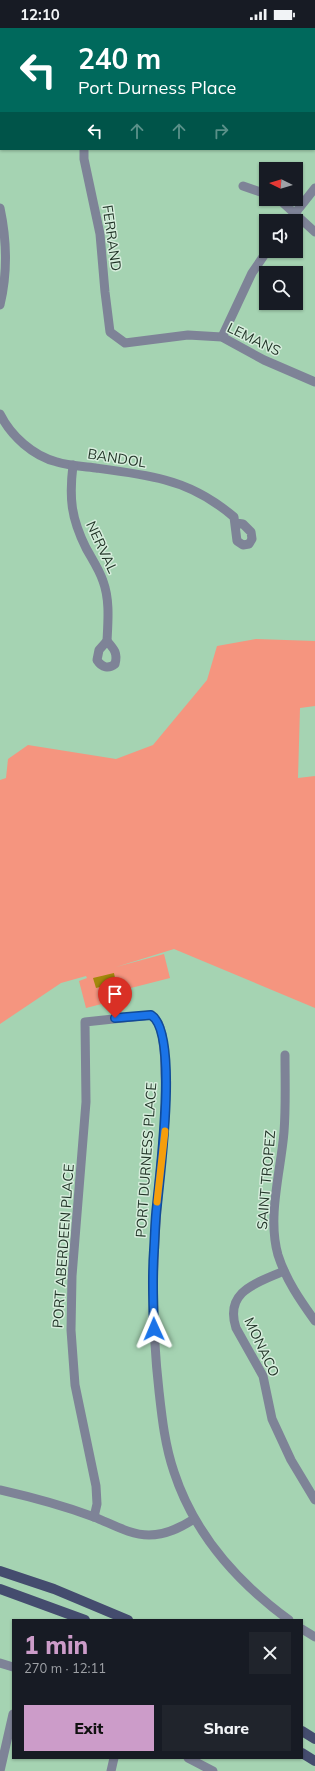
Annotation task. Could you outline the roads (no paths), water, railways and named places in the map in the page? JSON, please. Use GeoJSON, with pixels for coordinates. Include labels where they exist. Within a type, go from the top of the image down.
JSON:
{"type":"FeatureCollection","features":[{"type":"Feature","properties":{"kind":"main road"},"geometry":{"type":"LineString","coordinates":[[0,1571],[54,1589],[126,1619]]}},
{"type":"Feature","properties":{"kind":"main road"},"geometry":{"type":"LineString","coordinates":[[0,1589],[82,1619]]}},
{"type":"Feature","properties":{"kind":"main road"},"geometry":{"type":"LineString","coordinates":[[303,1732],[315,1739]]}},
{"type":"Feature","properties":{"kind":"main road"},"geometry":{"type":"LineString","coordinates":[[303,1754],[315,1761]]}},
{"type":"Feature","properties":{"kind":"street","name":"FERRAND"},"geometry":{"type":"LineString","coordinates":[[84,150],[84,159],[100,234],[110,332]]}},
{"type":"Feature","properties":{"kind":"street"},"geometry":{"type":"LineString","coordinates":[[243,186],[259,192]]}},
{"type":"Feature","properties":{"kind":"street"},"geometry":{"type":"LineString","coordinates":[[295,213],[315,188]]}},
{"type":"Feature","properties":{"kind":"street"},"geometry":{"type":"LineString","coordinates":[[286,206],[315,232]]}},
{"type":"Feature","properties":{"kind":"street"},"geometry":{"type":"LineString","coordinates":[[0,208],[5,238],[3,257],[4,288],[0,305]]}},
{"type":"Feature","properties":{"kind":"street"},"geometry":{"type":"LineString","coordinates":[[222,337],[252,273],[262,258]]}},
{"type":"Feature","properties":{"kind":"street","name":"LEMANS"},"geometry":{"type":"LineString","coordinates":[[110,332],[125,343],[188,335],[222,337],[264,360],[315,382]]}},
{"type":"Feature","properties":{"kind":"street","name":"BANDOL"},"geometry":{"type":"LineString","coordinates":[[0,414],[15,436],[27,447],[56,462],[137,474],[166,480],[197,491],[216,502],[234,517],[236,523]]}},
{"type":"Feature","properties":{"kind":"street","name":"NERVAL"},"geometry":{"type":"LineString","coordinates":[[73,465],[70,490],[72,510],[77,529],[100,572],[105,589],[108,607],[107,642]]}},
{"type":"Feature","properties":{"kind":"street","name":"PORT DURNESS PLACE"},"geometry":{"type":"LineString","coordinates":[[85,1022],[151,1015],[158,1020],[162,1034],[166,1110],[154,1252],[154,1344],[161,1407],[169,1455],[179,1486],[194,1519],[206,1538],[237,1576],[265,1602],[288,1619]]}},
{"type":"Feature","properties":{"kind":"street","name":"PORT ABERDEEN PLACE"},"geometry":{"type":"LineString","coordinates":[[85,1022],[86,1102],[72,1276],[71,1330],[73,1364],[80,1412],[96,1486],[97,1504],[94,1517]]}},
{"type":"Feature","properties":{"kind":"street","name":"SAINT TROPEZ"},"geometry":{"type":"LineString","coordinates":[[285,1056],[285,1126],[274,1216],[274,1235],[284,1272],[293,1289],[315,1321]]}},
{"type":"Feature","properties":{"kind":"street","name":"MONACO"},"geometry":{"type":"LineString","coordinates":[[284,1272],[244,1290],[235,1304],[233,1320],[263,1376],[272,1419],[291,1460],[315,1500]]}},
{"type":"Feature","properties":{"kind":"street"},"geometry":{"type":"LineString","coordinates":[[0,1490],[94,1517],[130,1531],[148,1535],[170,1532],[194,1519]]}},
{"type":"Feature","properties":{"kind":"street"},"geometry":{"type":"LineString","coordinates":[[303,1630],[315,1637]]}},
{"type":"Feature","properties":{"kind":"street"},"geometry":{"type":"LineString","coordinates":[[0,1663],[12,1667]]}},
{"type":"Feature","properties":{"kind":"street"},"geometry":{"type":"LineString","coordinates":[[0,1771],[12,1718]]}},
{"type":"Feature","properties":{"kind":"street"},"geometry":{"type":"LineString","coordinates":[[111,1771],[114,1759]]}},
{"type":"Feature","properties":{"kind":"street"},"geometry":{"type":"LineString","coordinates":[[190,1759],[213,1771]]}}]}
